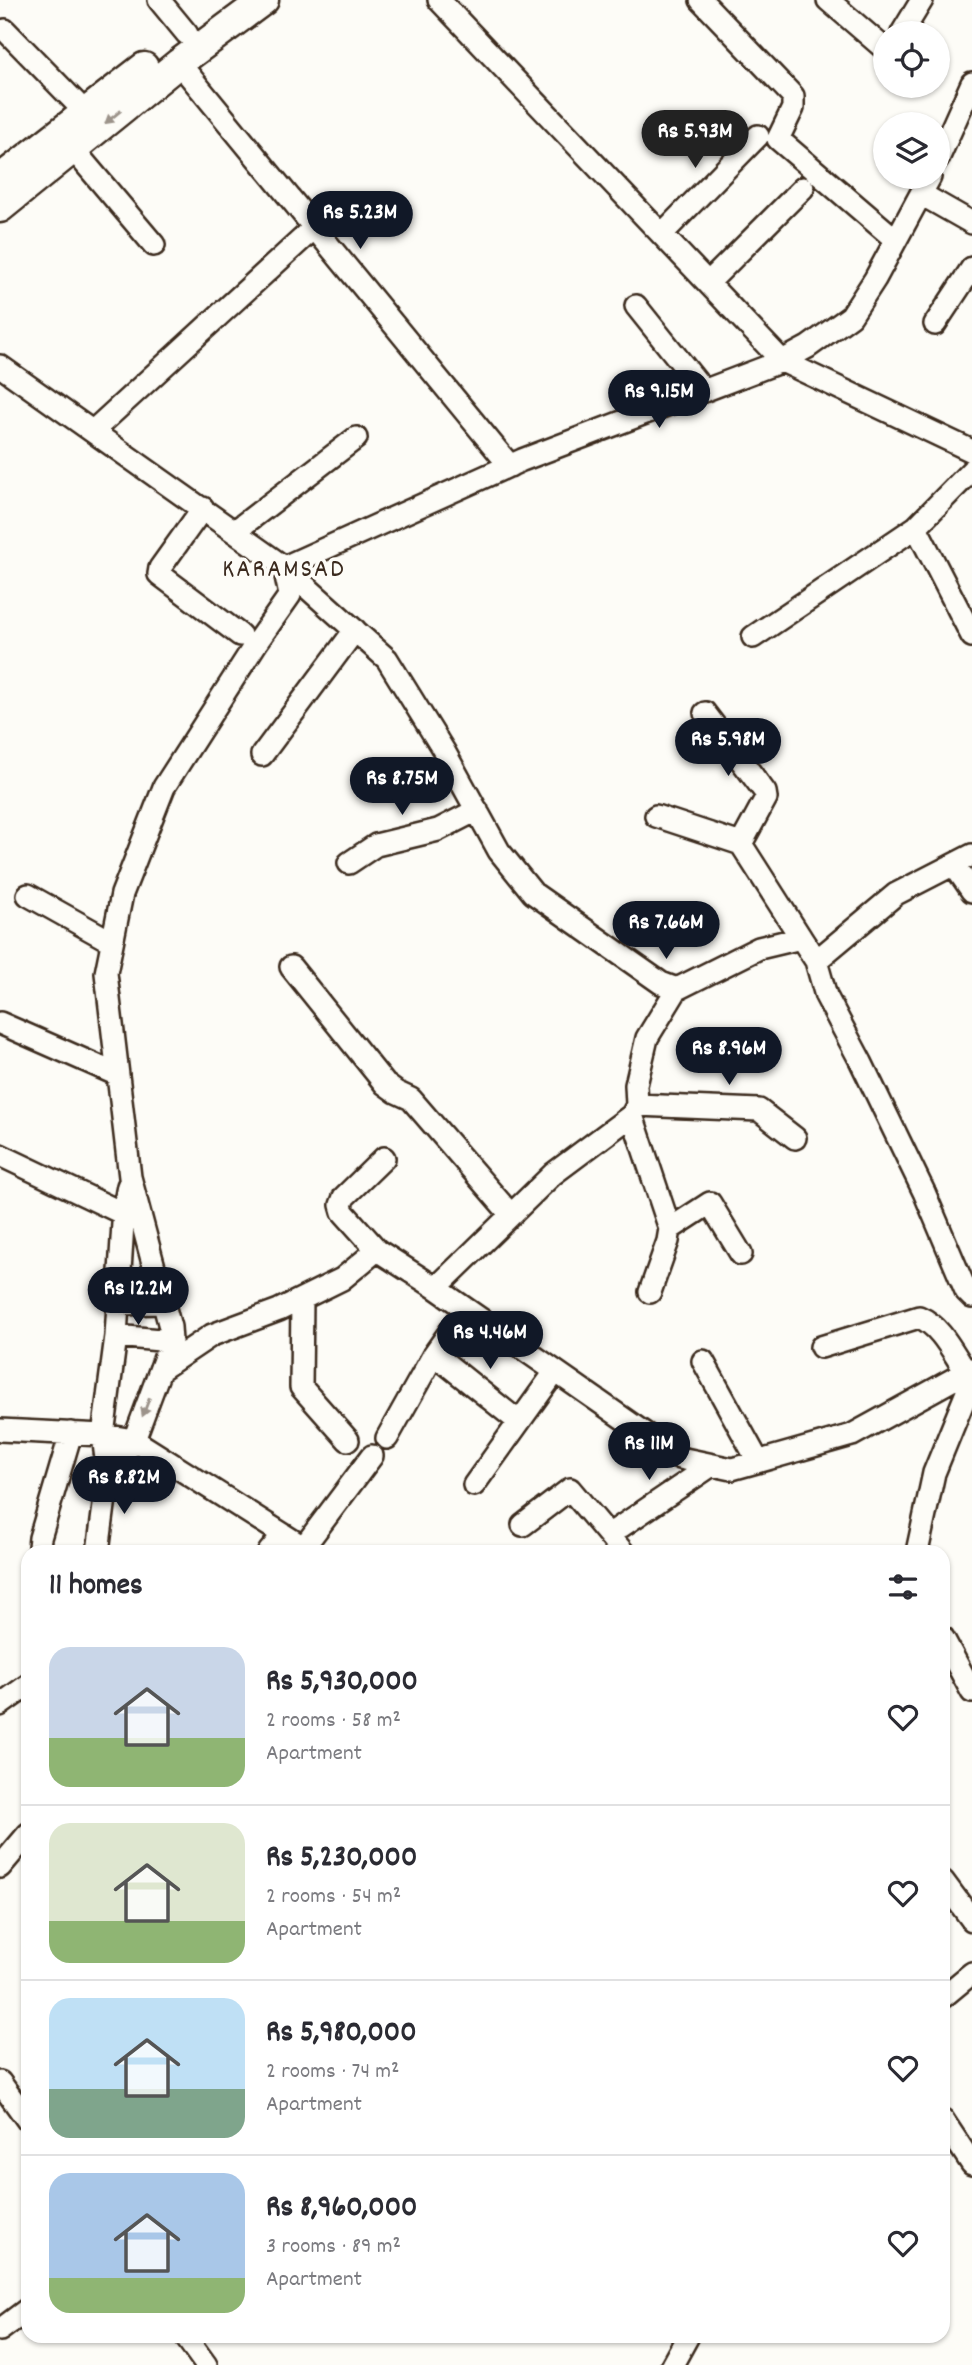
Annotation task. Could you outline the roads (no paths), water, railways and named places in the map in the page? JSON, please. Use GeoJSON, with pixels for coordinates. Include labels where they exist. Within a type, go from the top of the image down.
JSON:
{"type":"FeatureCollection","features":[{"type":"Feature","properties":{"kind":"main road"},"geometry":{"type":"LineString","coordinates":[[0,179],[231,0]]}},
{"type":"Feature","properties":{"kind":"main road"},"geometry":{"type":"LineString","coordinates":[[0,208],[179,63],[264,0]]}},
{"type":"Feature","properties":{"kind":"street"},"geometry":{"type":"LineString","coordinates":[[159,0],[187,34]]}},
{"type":"Feature","properties":{"kind":"street"},"geometry":{"type":"LineString","coordinates":[[439,0],[782,361],[972,451]]}},
{"type":"Feature","properties":{"kind":"street"},"geometry":{"type":"LineString","coordinates":[[701,0],[793,96],[793,108],[779,134],[778,139],[782,144],[896,240]]}},
{"type":"Feature","properties":{"kind":"street"},"geometry":{"type":"LineString","coordinates":[[828,0],[873,39]]}},
{"type":"Feature","properties":{"kind":"street"},"geometry":{"type":"LineString","coordinates":[[909,21],[922,0]]}},
{"type":"Feature","properties":{"kind":"street"},"geometry":{"type":"LineString","coordinates":[[5,30],[86,113]]}},
{"type":"Feature","properties":{"kind":"street"},"geometry":{"type":"LineString","coordinates":[[179,63],[509,466]]}},
{"type":"Feature","properties":{"kind":"street"},"geometry":{"type":"LineString","coordinates":[[950,135],[970,94]]}},
{"type":"Feature","properties":{"kind":"street"},"geometry":{"type":"LineString","coordinates":[[662,234],[758,136]]}},
{"type":"Feature","properties":{"kind":"street"},"geometry":{"type":"LineString","coordinates":[[73,149],[154,245]]}},
{"type":"Feature","properties":{"kind":"street"},"geometry":{"type":"LineString","coordinates":[[708,283],[803,188]]}},
{"type":"Feature","properties":{"kind":"street"},"geometry":{"type":"LineString","coordinates":[[284,567],[509,466],[782,361],[808,347],[851,316],[923,189]]}},
{"type":"Feature","properties":{"kind":"street"},"geometry":{"type":"LineString","coordinates":[[930,189],[972,223]]}},
{"type":"Feature","properties":{"kind":"street"},"geometry":{"type":"LineString","coordinates":[[93,431],[314,228]]}},
{"type":"Feature","properties":{"kind":"street"},"geometry":{"type":"LineString","coordinates":[[935,324],[972,268]]}},
{"type":"Feature","properties":{"kind":"street"},"geometry":{"type":"LineString","coordinates":[[636,306],[705,391]]}},
{"type":"Feature","properties":{"kind":"street"},"geometry":{"type":"LineString","coordinates":[[0,366],[284,567],[387,659],[444,751],[499,851],[533,893],[661,983],[677,989]]}},
{"type":"Feature","properties":{"kind":"street"},"geometry":{"type":"LineString","coordinates":[[235,531],[356,438]]}},
{"type":"Feature","properties":{"kind":"street"},"geometry":{"type":"LineString","coordinates":[[753,637],[916,527],[972,470]]}},
{"type":"Feature","properties":{"kind":"street"},"geometry":{"type":"LineString","coordinates":[[203,508],[159,573],[240,635]]}},
{"type":"Feature","properties":{"kind":"street"},"geometry":{"type":"LineString","coordinates":[[916,527],[972,636]]}},
{"type":"Feature","properties":{"kind":"street"},"geometry":{"type":"LineString","coordinates":[[108,1475],[134,1440],[171,1341],[164,1303],[130,1177],[106,973],[121,894],[164,787],[290,595],[284,567]]}},
{"type":"Feature","properties":{"kind":"street"},"geometry":{"type":"LineString","coordinates":[[262,755],[355,631]]}},
{"type":"Feature","properties":{"kind":"street"},"geometry":{"type":"LineString","coordinates":[[705,713],[765,792],[766,798],[741,844]]}},
{"type":"Feature","properties":{"kind":"street"},"geometry":{"type":"LineString","coordinates":[[349,863],[376,845],[438,830],[477,810]]}},
{"type":"Feature","properties":{"kind":"street"},"geometry":{"type":"LineString","coordinates":[[656,816],[741,844],[816,961],[826,996],[862,1062],[924,1192],[966,1291],[972,1297]]}},
{"type":"Feature","properties":{"kind":"street"},"geometry":{"type":"LineString","coordinates":[[816,961],[896,894],[963,860],[972,891]]}},
{"type":"Feature","properties":{"kind":"street"},"geometry":{"type":"LineString","coordinates":[[28,895],[112,942]]}},
{"type":"Feature","properties":{"kind":"street"},"geometry":{"type":"LineString","coordinates":[[650,1292],[670,1229],[635,1110],[636,1085],[647,1038],[677,989],[759,948],[801,938]]}},
{"type":"Feature","properties":{"kind":"street"},"geometry":{"type":"LineString","coordinates":[[291,967],[385,1084],[411,1099],[511,1215]]}},
{"type":"Feature","properties":{"kind":"street"},"geometry":{"type":"LineString","coordinates":[[0,1023],[118,1075]]}},
{"type":"Feature","properties":{"kind":"street"},"geometry":{"type":"LineString","coordinates":[[436,1287],[553,1174],[635,1110],[760,1110],[795,1138]]}},
{"type":"Feature","properties":{"kind":"street"},"geometry":{"type":"LineString","coordinates":[[0,1155],[124,1214]]}},
{"type":"Feature","properties":{"kind":"street"},"geometry":{"type":"LineString","coordinates":[[384,1158],[344,1198],[341,1205],[343,1212],[377,1250],[436,1287],[680,1458],[732,1469],[852,1434],[970,1374]]}},
{"type":"Feature","properties":{"kind":"street"},"geometry":{"type":"LineString","coordinates":[[99,1545],[108,1475],[103,1435],[116,1336],[124,1214],[130,1177]]}},
{"type":"Feature","properties":{"kind":"street"},"geometry":{"type":"LineString","coordinates":[[670,1229],[710,1203],[741,1254]]}},
{"type":"Feature","properties":{"kind":"street"},"geometry":{"type":"LineString","coordinates":[[160,1370],[212,1335],[279,1310],[342,1279],[377,1250]]}},
{"type":"Feature","properties":{"kind":"street"},"geometry":{"type":"LineString","coordinates":[[302,1299],[301,1387],[348,1440]]}},
{"type":"Feature","properties":{"kind":"street"},"geometry":{"type":"LineString","coordinates":[[118,1304],[164,1303]]}},
{"type":"Feature","properties":{"kind":"street"},"geometry":{"type":"LineString","coordinates":[[387,1438],[434,1354],[466,1309]]}},
{"type":"Feature","properties":{"kind":"street"},"geometry":{"type":"LineString","coordinates":[[821,1347],[919,1318],[927,1320],[938,1330],[970,1374]]}},
{"type":"Feature","properties":{"kind":"street"},"geometry":{"type":"LineString","coordinates":[[116,1336],[171,1341]]}},
{"type":"Feature","properties":{"kind":"street"},"geometry":{"type":"LineString","coordinates":[[434,1354],[519,1422]]}},
{"type":"Feature","properties":{"kind":"street"},"geometry":{"type":"LineString","coordinates":[[703,1361],[758,1461]]}},
{"type":"Feature","properties":{"kind":"street"},"geometry":{"type":"LineString","coordinates":[[474,1485],[555,1371]]}},
{"type":"Feature","properties":{"kind":"street"},"geometry":{"type":"LineString","coordinates":[[918,1545],[934,1472],[970,1374]]}},
{"type":"Feature","properties":{"kind":"street"},"geometry":{"type":"LineString","coordinates":[[0,1430],[103,1435],[134,1440],[299,1545]]}},
{"type":"Feature","properties":{"kind":"street"},"geometry":{"type":"LineString","coordinates":[[39,1545],[71,1433]]}},
{"type":"Feature","properties":{"kind":"street"},"geometry":{"type":"LineString","coordinates":[[310,1545],[372,1456]]}},
{"type":"Feature","properties":{"kind":"street"},"geometry":{"type":"LineString","coordinates":[[610,1534],[712,1465]]}},
{"type":"Feature","properties":{"kind":"street"},"geometry":{"type":"LineString","coordinates":[[523,1525],[570,1489],[618,1545]]}},
{"type":"Feature","properties":{"kind":"street"},"geometry":{"type":"LineString","coordinates":[[275,1545],[283,1535]]}},
{"type":"Feature","properties":{"kind":"street"},"geometry":{"type":"LineString","coordinates":[[950,1651],[972,1692]]}},
{"type":"Feature","properties":{"kind":"street"},"geometry":{"type":"LineString","coordinates":[[0,1705],[21,1690]]}},
{"type":"Feature","properties":{"kind":"street"},"geometry":{"type":"LineString","coordinates":[[0,1867],[21,1842]]}},
{"type":"Feature","properties":{"kind":"street"},"geometry":{"type":"LineString","coordinates":[[950,1890],[972,1920]]}},
{"type":"Feature","properties":{"kind":"street"},"geometry":{"type":"LineString","coordinates":[[950,1991],[972,1973]]}},
{"type":"Feature","properties":{"kind":"street"},"geometry":{"type":"LineString","coordinates":[[0,2082],[21,2111]]}},
{"type":"Feature","properties":{"kind":"street"},"geometry":{"type":"LineString","coordinates":[[950,2131],[972,2164]]}},
{"type":"Feature","properties":{"kind":"street"},"geometry":{"type":"LineString","coordinates":[[0,2330],[21,2314]]}},
{"type":"Feature","properties":{"kind":"street"},"geometry":{"type":"LineString","coordinates":[[190,2343],[206,2365]]}},
{"type":"Feature","properties":{"kind":"street"},"geometry":{"type":"LineString","coordinates":[[672,2365],[684,2343]]}},
{"type":"Feature","properties":{"kind":"district","name":"KARAMSAD"},"geometry":{"type":"Point","coordinates":[284,567]}}]}
